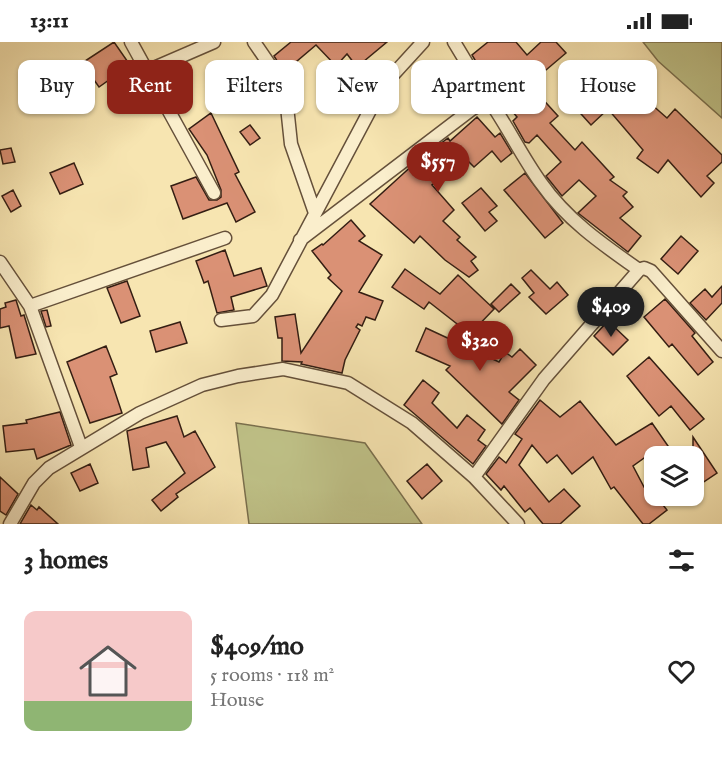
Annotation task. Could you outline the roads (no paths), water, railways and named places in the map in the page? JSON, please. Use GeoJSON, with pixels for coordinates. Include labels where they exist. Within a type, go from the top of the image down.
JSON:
{"type":"FeatureCollection","features":[{"type":"Feature","properties":{"kind":"street"},"geometry":{"type":"LineString","coordinates":[[131,42],[141,60]]}},
{"type":"Feature","properties":{"kind":"street"},"geometry":{"type":"LineString","coordinates":[[172,60],[214,42]]}},
{"type":"Feature","properties":{"kind":"street"},"geometry":{"type":"LineString","coordinates":[[254,42],[276,74],[286,97],[291,144],[315,213]]}},
{"type":"Feature","properties":{"kind":"street"},"geometry":{"type":"LineString","coordinates":[[221,320],[253,316],[260,311],[272,295],[377,97],[391,77],[423,42]]}},
{"type":"Feature","properties":{"kind":"street"},"geometry":{"type":"LineString","coordinates":[[454,42],[465,60]]}},
{"type":"Feature","properties":{"kind":"street"},"geometry":{"type":"LineString","coordinates":[[171,114],[214,193]]}},
{"type":"Feature","properties":{"kind":"street"},"geometry":{"type":"LineString","coordinates":[[300,240],[465,114]]}},
{"type":"Feature","properties":{"kind":"street"},"geometry":{"type":"LineString","coordinates":[[498,114],[542,184],[564,211],[588,234],[639,270]]}},
{"type":"Feature","properties":{"kind":"street"},"geometry":{"type":"LineString","coordinates":[[30,306],[225,238]]}},
{"type":"Feature","properties":{"kind":"street"},"geometry":{"type":"LineString","coordinates":[[0,262],[30,306],[81,447]]}},
{"type":"Feature","properties":{"kind":"street"},"geometry":{"type":"LineString","coordinates":[[474,477],[544,379],[639,270],[644,268],[651,271],[722,351]]}},
{"type":"Feature","properties":{"kind":"street"},"geometry":{"type":"LineString","coordinates":[[10,524],[34,483],[81,447],[177,394],[238,376],[283,369],[348,383],[412,423],[474,477],[518,524]]}}]}
